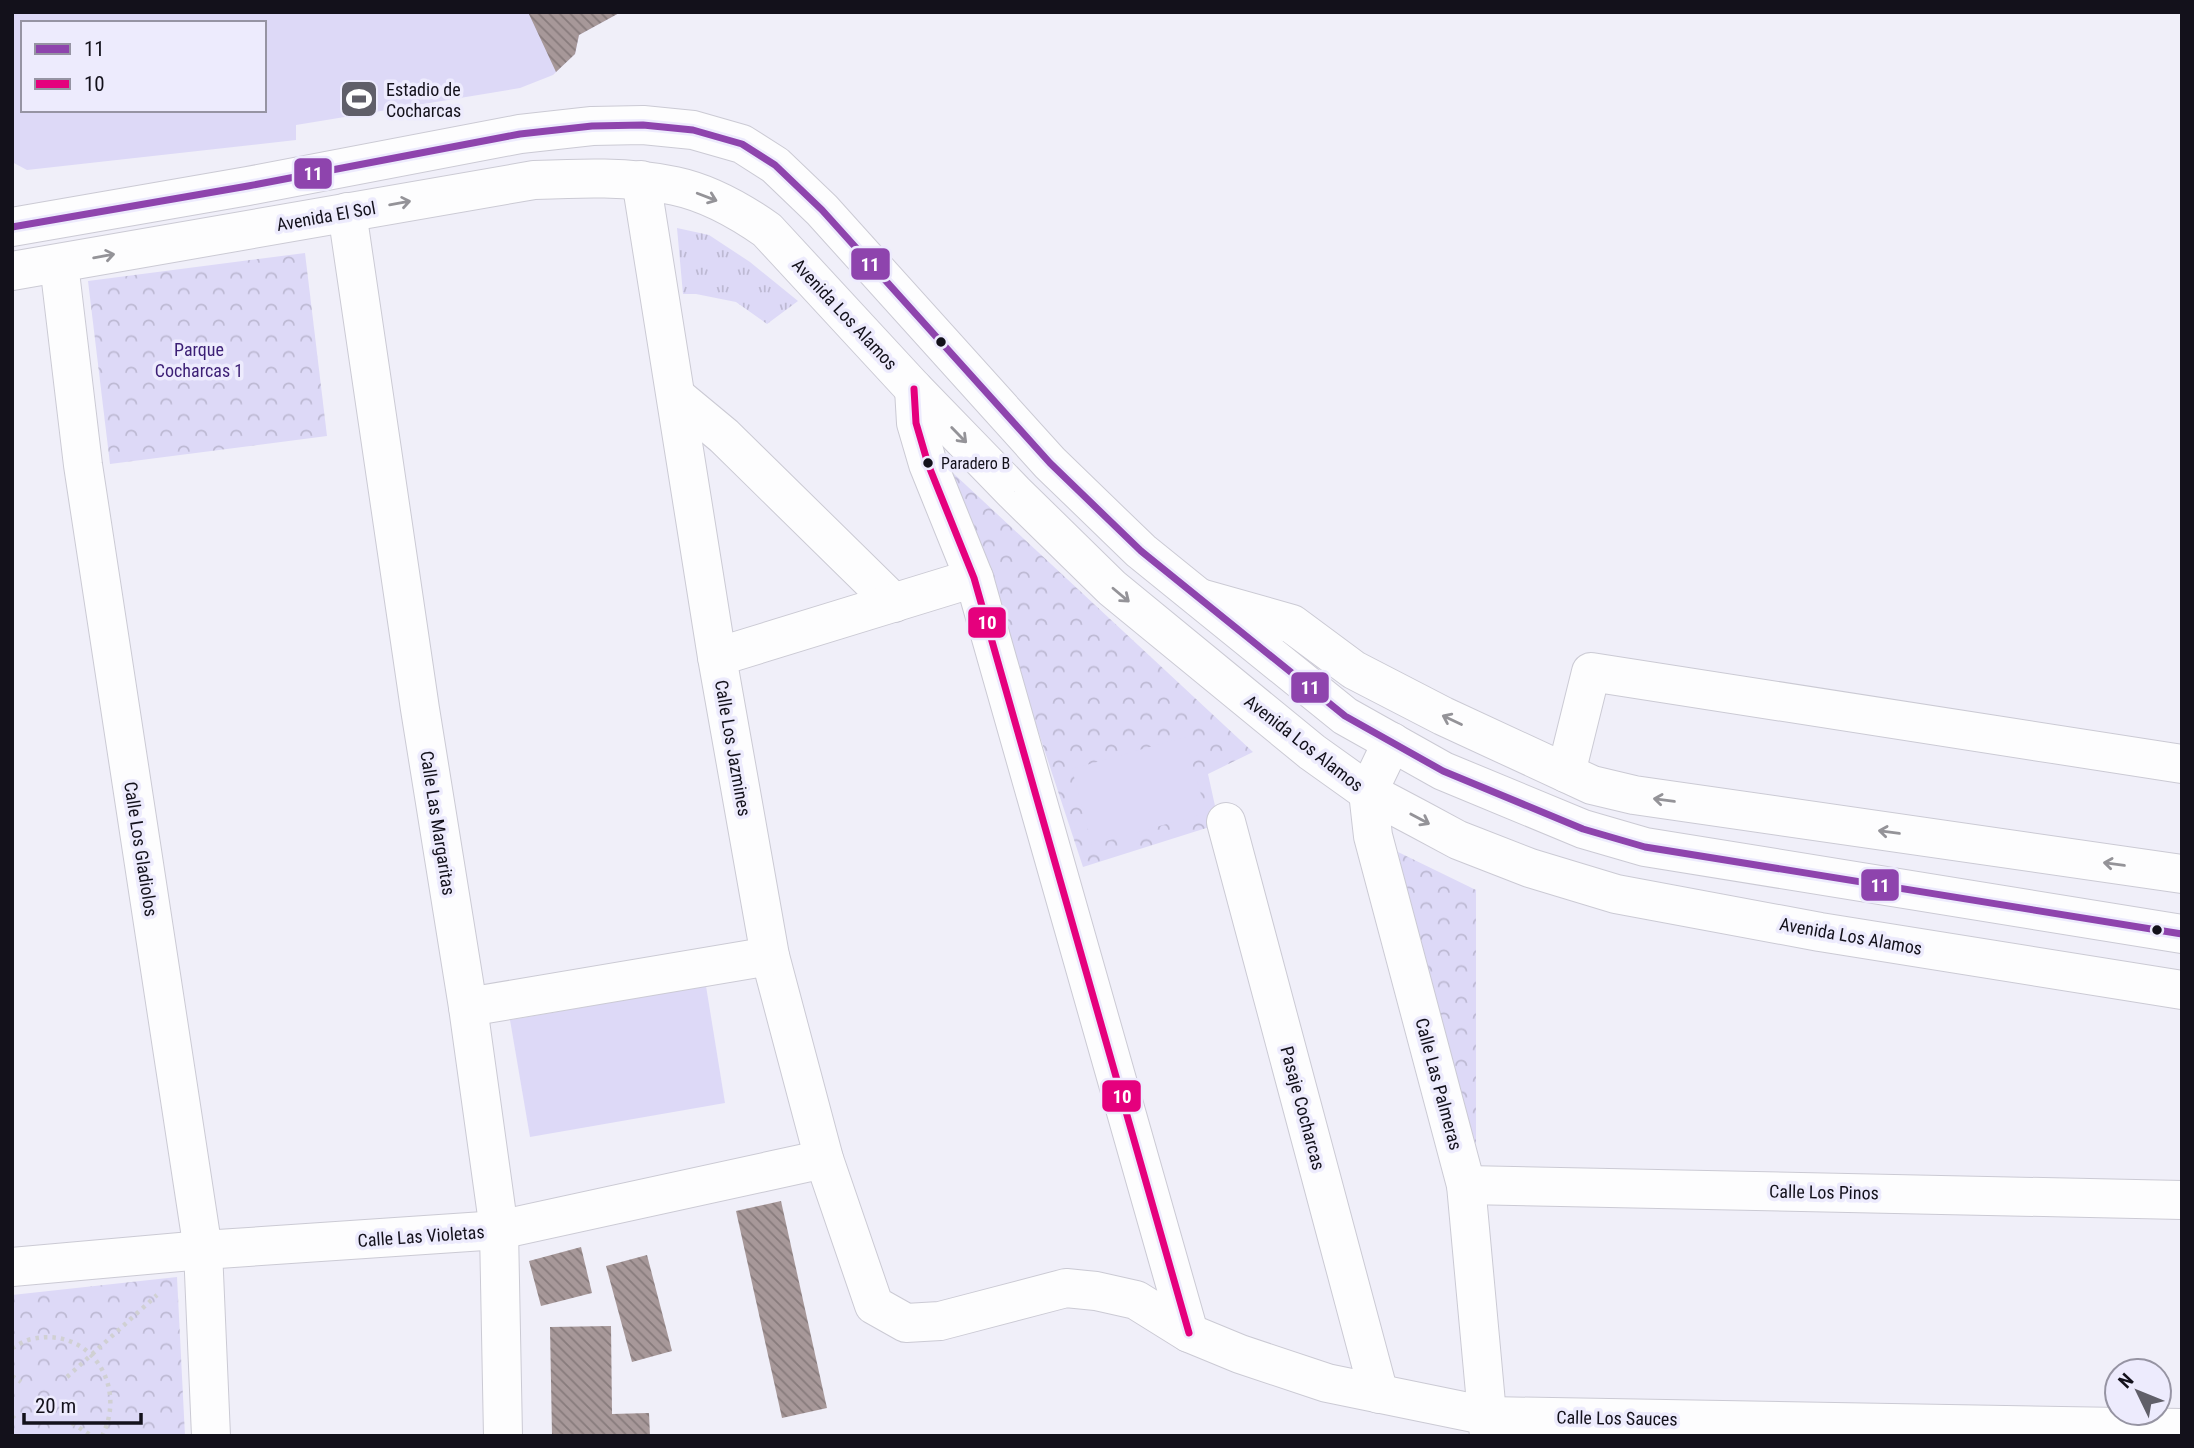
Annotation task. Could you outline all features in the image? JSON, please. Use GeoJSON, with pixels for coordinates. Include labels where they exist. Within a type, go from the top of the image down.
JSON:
{"type":"FeatureCollection","features":[{"type":"Feature","properties":{"kind":"street"},"geometry":{"type":"LineString","coordinates":[[12,227],[248,186],[520,134],[592,126],[643,125],[693,130],[742,144],[775,165],[822,211],[1050,463],[1141,551],[1345,716],[1443,771],[1583,829],[1645,846],[2182,934]]}},
{"type":"Feature","properties":{"kind":"street","name":"Avenida El Sol"},"geometry":{"type":"LineString","coordinates":[[12,271],[534,180],[641,180]]}},
{"type":"Feature","properties":{"kind":"street","name":"Avenida Los Alamos"},"geometry":{"type":"LineString","coordinates":[[641,180],[677,186],[715,200],[744,214],[767,230],[914,389],[1112,588],[1312,752],[1368,792],[1458,840],[1530,868],[1616,894],[1820,932],[2182,990]]}},
{"type":"Feature","properties":{"kind":"street","name":"Calle Los Jazmines"},"geometry":{"type":"LineString","coordinates":[[641,180],[717,657],[770,956],[824,1159],[874,1305]]}},
{"type":"Feature","properties":{"kind":"street","name":"Calle Las Margaritas"},"geometry":{"type":"LineString","coordinates":[[347,212],[420,709],[468,1007],[499,1230],[503,1436]]}},
{"type":"Feature","properties":{"kind":"street","name":"Calle Los Gladiolos"},"geometry":{"type":"LineString","coordinates":[[59,264],[83,465],[203,1250],[211,1436]]}},
{"type":"Feature","properties":{"kind":"street"},"geometry":{"type":"LineString","coordinates":[[914,389],[916,423],[928,464],[974,578],[1189,1333]]}},
{"type":"Feature","properties":{"kind":"street"},"geometry":{"type":"LineString","coordinates":[[677,397],[724,436],[894,603]]}},
{"type":"Feature","properties":{"kind":"street"},"geometry":{"type":"LineString","coordinates":[[717,657],[974,578]]}},
{"type":"Feature","properties":{"kind":"street"},"geometry":{"type":"LineString","coordinates":[[1200,598],[1292,624],[1354,670],[1443,716],[1592,785],[1634,795],[2182,874]]}},
{"type":"Feature","properties":{"kind":"street"},"geometry":{"type":"LineString","coordinates":[[1566,773],[1591,672],[2182,764]]}},
{"type":"Feature","properties":{"kind":"street"},"geometry":{"type":"LineString","coordinates":[[1368,792],[1392,742]]}},
{"type":"Feature","properties":{"kind":"street","name":"Calle Las Palmeras"},"geometry":{"type":"LineString","coordinates":[[1368,792],[1373,836],[1466,1185],[1489,1426]]}},
{"type":"Feature","properties":{"kind":"street","name":"Pasaje Cocharcas"},"geometry":{"type":"LineString","coordinates":[[1226,821],[1380,1394]]}},
{"type":"Feature","properties":{"kind":"street"},"geometry":{"type":"LineString","coordinates":[[468,1007],[770,956]]}},
{"type":"Feature","properties":{"kind":"street","name":"Calle Las Violetas"},"geometry":{"type":"LineString","coordinates":[[12,1267],[203,1250],[499,1230],[824,1159]]}},
{"type":"Feature","properties":{"kind":"street","name":"Calle Los Pinos"},"geometry":{"type":"LineString","coordinates":[[1466,1185],[2182,1200]]}},
{"type":"Feature","properties":{"kind":"street","name":"Calle Los Sauces"},"geometry":{"type":"LineString","coordinates":[[874,1305],[906,1323],[940,1321],[1066,1288],[1086,1290],[1136,1300],[1189,1333],[1240,1354],[1327,1383],[1380,1394],[1489,1426],[2182,1428]]}},
{"type":"Feature","properties":{"kind":"path"},"geometry":{"type":"LineString","coordinates":[[67,1377],[162,1291]]}},
{"type":"Feature","properties":{"kind":"path"},"geometry":{"type":"LineString","coordinates":[[12,1348],[30,1339],[52,1337],[74,1343],[92,1354],[104,1369],[110,1387],[112,1406],[102,1436]]}},
{"type":"Feature","properties":{"kind":"path"},"geometry":{"type":"LineString","coordinates":[[12,1376],[21,1382]]}},
{"type":"Feature","properties":{"kind":"path"},"geometry":{"type":"LineString","coordinates":[[72,1423],[92,1436]]}},
{"type":"Feature","properties":{"kind":"green space","name":"Estadio de Cocharcas"},"geometry":{"type":"Polygon","coordinates":[[[12,12],[621,12],[579,35],[575,54],[553,75],[520,88],[296,125],[296,140],[27,170],[12,162],[12,12]]]}},
{"type":"Feature","properties":{"kind":"green space"},"geometry":{"type":"Polygon","coordinates":[[[677,228],[709,235],[750,262],[798,301],[767,324],[736,302],[683,294],[677,228]]]}},
{"type":"Feature","properties":{"kind":"green space","name":"Parque Cocharcas 1"},"geometry":{"type":"Polygon","coordinates":[[[305,253],[327,436],[110,464],[88,281],[305,253]]]}},
{"type":"Feature","properties":{"kind":"green space"},"geometry":{"type":"Polygon","coordinates":[[[953,473],[1253,752],[1208,774],[1219,824],[1083,867],[953,473]]]}},
{"type":"Feature","properties":{"kind":"green space"},"geometry":{"type":"Polygon","coordinates":[[[1185,737],[1206,813],[1092,845],[1072,769],[1185,737]]]}},
{"type":"Feature","properties":{"kind":"green space"},"geometry":{"type":"Polygon","coordinates":[[[1398,852],[1476,890],[1476,1143],[1467,1145],[1462,1135],[1398,852]]]}},
{"type":"Feature","properties":{"kind":"green space"},"geometry":{"type":"Polygon","coordinates":[[[706,986],[725,1103],[530,1137],[510,1020],[706,986]]]}},
{"type":"Feature","properties":{"kind":"green space"},"geometry":{"type":"Polygon","coordinates":[[[177,1277],[185,1436],[12,1436],[12,1295],[177,1277]]]}},
{"type":"Feature","properties":{"kind":"building"},"geometry":{"type":"Polygon","coordinates":[[[528,12],[621,12],[579,35],[575,54],[556,72],[528,12]]]}},
{"type":"Feature","properties":{"kind":"building"},"geometry":{"type":"Polygon","coordinates":[[[781,1201],[827,1408],[782,1418],[736,1211],[781,1201]]]}},
{"type":"Feature","properties":{"kind":"building"},"geometry":{"type":"Polygon","coordinates":[[[581,1247],[592,1293],[541,1306],[529,1261],[581,1247]]]}},
{"type":"Feature","properties":{"kind":"building"},"geometry":{"type":"Polygon","coordinates":[[[647,1255],[672,1351],[632,1362],[606,1266],[647,1255]]]}},
{"type":"Feature","properties":{"kind":"building"},"geometry":{"type":"Polygon","coordinates":[[[611,1326],[612,1414],[649,1413],[650,1436],[552,1436],[550,1327],[611,1326]]]}},
{"type":"Feature","properties":{"kind":"transit line","name":"11"},"geometry":{"type":"LineString","coordinates":[[12,227],[248,186],[520,134],[592,126],[643,125],[693,130],[742,144],[775,165],[822,210],[1050,463],[1141,551],[1345,716],[1443,771],[1583,829],[1645,847],[2182,934]]}},
{"type":"Feature","properties":{"kind":"transit line","name":"10"},"geometry":{"type":"LineString","coordinates":[[914,389],[916,423],[928,464],[974,578],[1189,1333]]}},
{"type":"Feature","properties":{"kind":"place","name":"Estadio de Cocharcas"},"geometry":{"type":"Point","coordinates":[359,99]}},
{"type":"Feature","properties":{"kind":"place","name":"Paradero B"},"geometry":{"type":"Point","coordinates":[928,463]}}]}
